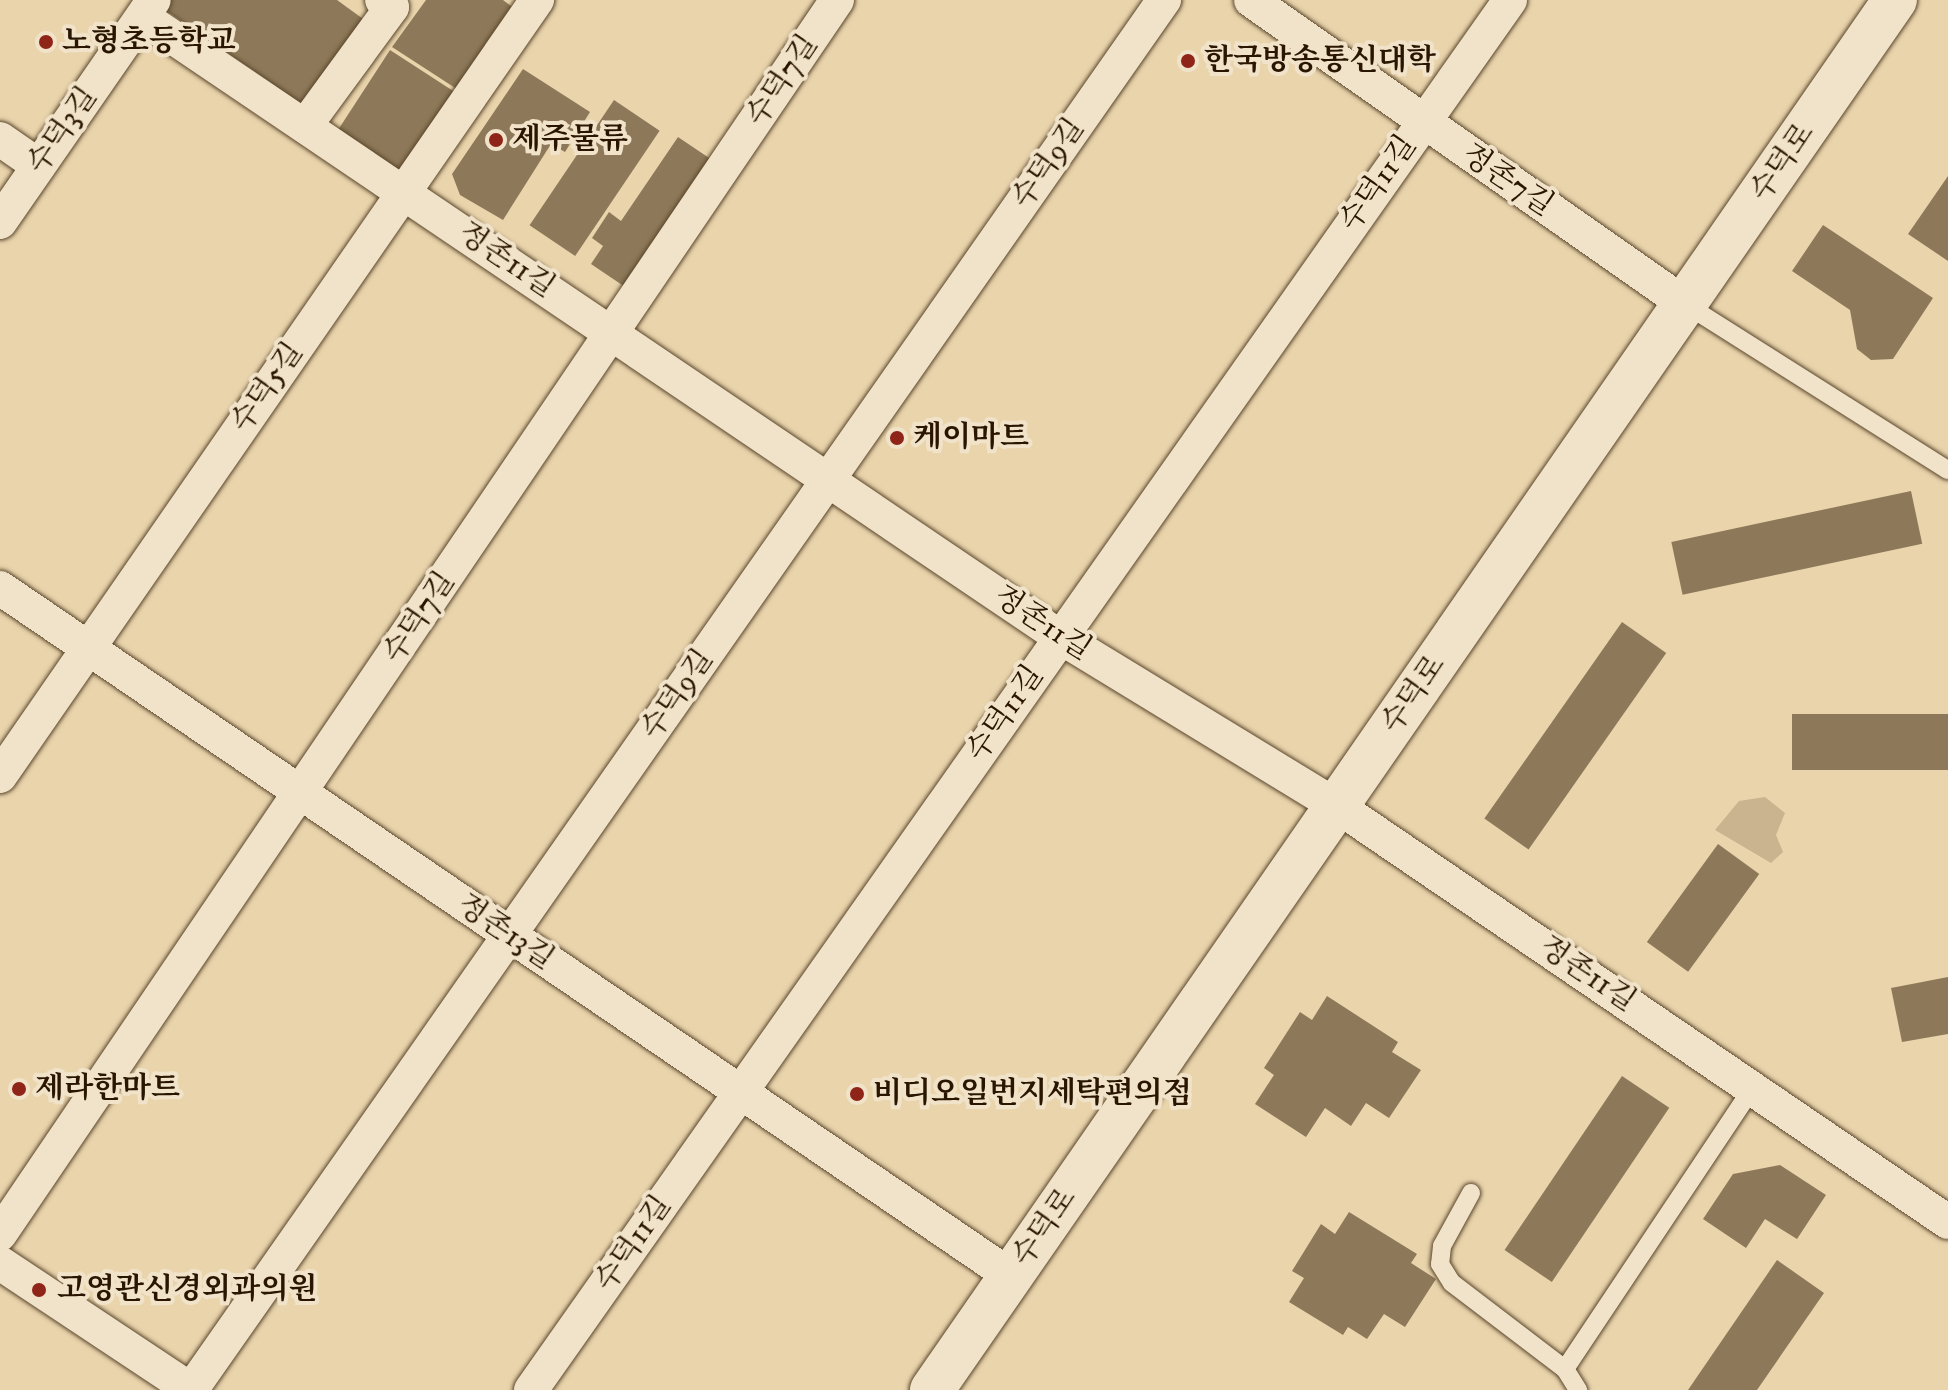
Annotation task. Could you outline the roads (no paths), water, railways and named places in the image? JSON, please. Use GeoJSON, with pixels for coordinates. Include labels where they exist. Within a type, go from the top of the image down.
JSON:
{"type":"FeatureCollection","features":[{"type":"Feature","properties":{"kind":"main road","name":"수덕로"},"geometry":{"type":"LineString","coordinates":[[932,1390],[1895,0]]}},
{"type":"Feature","properties":{"kind":"street"},"geometry":{"type":"LineString","coordinates":[[305,126],[392,7],[382,0]]}},
{"type":"Feature","properties":{"kind":"street","name":"수덕5길"},"geometry":{"type":"LineString","coordinates":[[0,776],[537,0]]}},
{"type":"Feature","properties":{"kind":"street","name":"수덕7길"},"geometry":{"type":"LineString","coordinates":[[0,1234],[614,334],[837,0]]}},
{"type":"Feature","properties":{"kind":"street","name":"수덕9길"},"geometry":{"type":"LineString","coordinates":[[191,1390],[1164,0]]}},
{"type":"Feature","properties":{"kind":"street","name":"정존7길"},"geometry":{"type":"LineString","coordinates":[[1251,0],[1422,123],[1685,304]]}},
{"type":"Feature","properties":{"kind":"street","name":"수덕11길"},"geometry":{"type":"LineString","coordinates":[[531,1390],[1510,0]]}},
{"type":"Feature","properties":{"kind":"street","name":"정존11길"},"geometry":{"type":"LineString","coordinates":[[148,8],[305,126],[1060,637],[1337,806],[1948,1222]]}},
{"type":"Feature","properties":{"kind":"street","name":"수덕3길"},"geometry":{"type":"LineString","coordinates":[[0,222],[148,8]]}},
{"type":"Feature","properties":{"kind":"street"},"geometry":{"type":"LineString","coordinates":[[0,139],[39,166]]}},
{"type":"Feature","properties":{"kind":"street","name":"정존13길"},"geometry":{"type":"LineString","coordinates":[[0,588],[1011,1276]]}},
{"type":"Feature","properties":{"kind":"street"},"geometry":{"type":"LineString","coordinates":[[0,1263],[191,1390]]}},
{"type":"Feature","properties":{"kind":"lane"},"geometry":{"type":"LineString","coordinates":[[1685,304],[1948,470]]}},
{"type":"Feature","properties":{"kind":"lane"},"geometry":{"type":"LineString","coordinates":[[1565,1369],[1753,1087]]}},
{"type":"Feature","properties":{"kind":"lane"},"geometry":{"type":"LineString","coordinates":[[1471,1193],[1442,1246],[1440,1264],[1452,1283],[1565,1369],[1578,1390]]}},
{"type":"Feature","properties":{"kind":"place","name":"노형초등학교"},"geometry":{"type":"Point","coordinates":[46,42]}},
{"type":"Feature","properties":{"kind":"place","name":"한국방송통신대학"},"geometry":{"type":"Point","coordinates":[1188,61]}},
{"type":"Feature","properties":{"kind":"place","name":"제주물류"},"geometry":{"type":"Point","coordinates":[496,140]}},
{"type":"Feature","properties":{"kind":"place","name":"케이마트"},"geometry":{"type":"Point","coordinates":[897,438]}},
{"type":"Feature","properties":{"kind":"place","name":"제라한마트"},"geometry":{"type":"Point","coordinates":[19,1089]}},
{"type":"Feature","properties":{"kind":"place","name":"비디오일번지세탁편의점"},"geometry":{"type":"Point","coordinates":[857,1094]}},
{"type":"Feature","properties":{"kind":"place","name":"고영관신경외과의원"},"geometry":{"type":"Point","coordinates":[39,1290]}}]}
